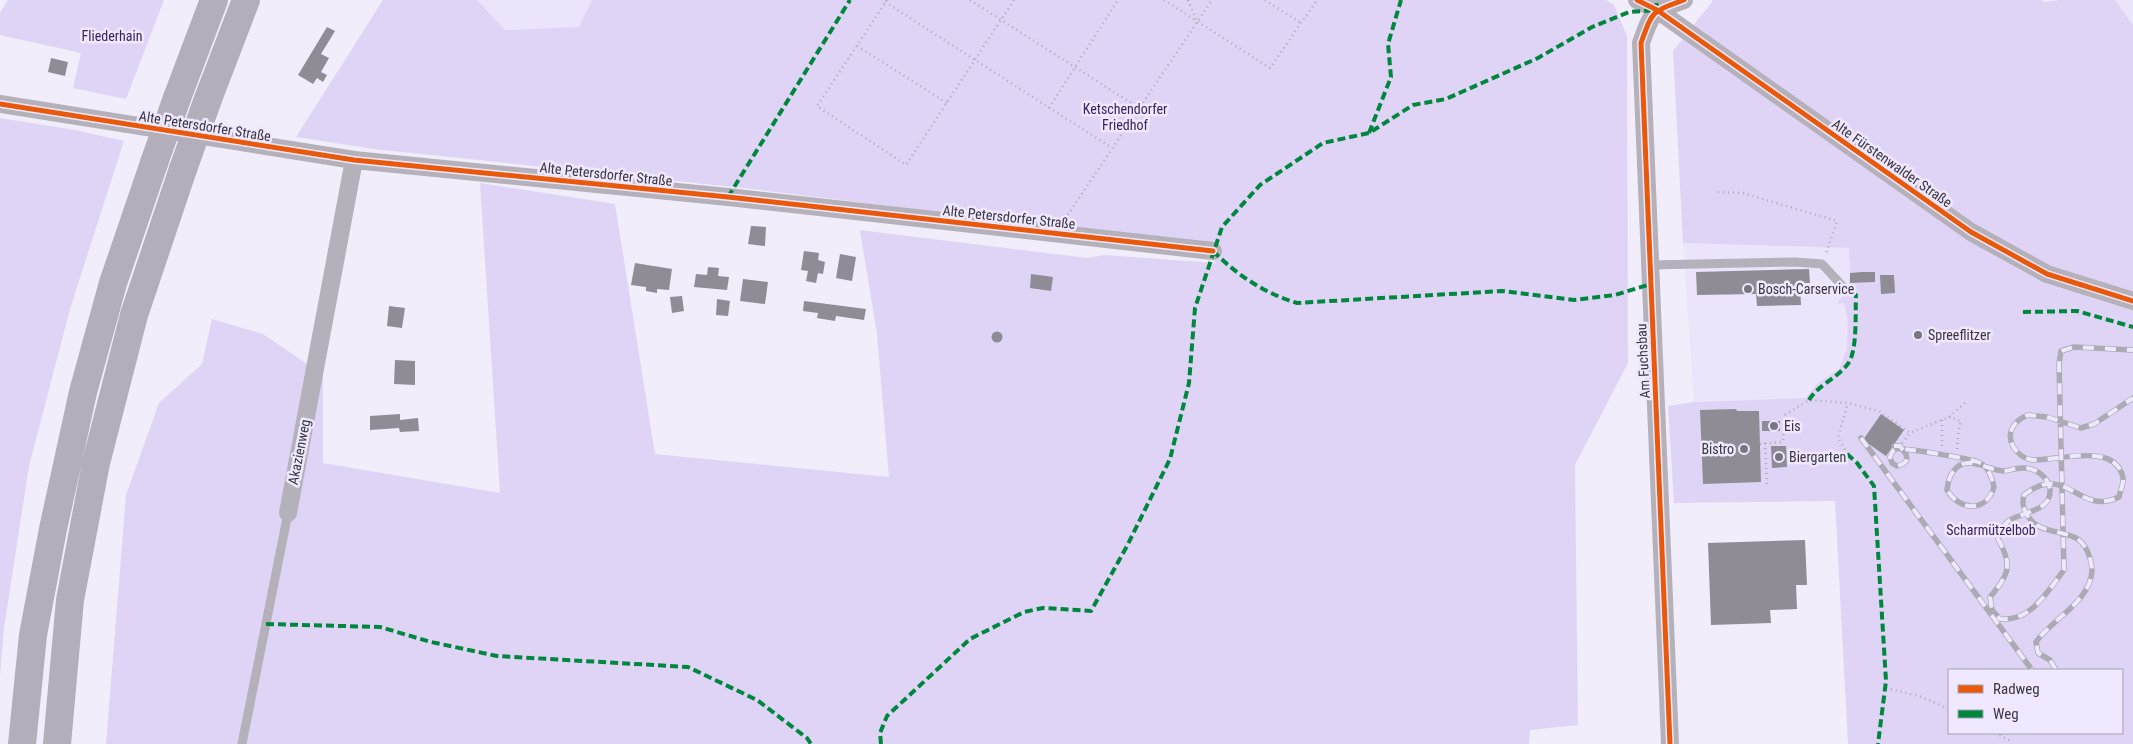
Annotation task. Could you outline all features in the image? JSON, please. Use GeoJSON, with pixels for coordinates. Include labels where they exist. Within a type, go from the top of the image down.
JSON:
{"type":"FeatureCollection","features":[{"type":"Feature","properties":{"kind":"highway"},"geometry":{"type":"LineString","coordinates":[[22,744],[33,636],[53,529],[83,392],[113,283],[177,98],[214,0]]}},
{"type":"Feature","properties":{"kind":"highway"},"geometry":{"type":"LineString","coordinates":[[56,744],[70,600],[96,462],[134,315],[183,169],[246,0]]}},
{"type":"Feature","properties":{"kind":"street","name":"Alte Fürstenwalder Straße"},"geometry":{"type":"LineString","coordinates":[[1637,0],[1657,10],[1971,232],[2047,274],[2133,301]]}},
{"type":"Feature","properties":{"kind":"street"},"geometry":{"type":"LineString","coordinates":[[1657,10],[1684,0]]}},
{"type":"Feature","properties":{"kind":"street","name":"Am Fuchsbau"},"geometry":{"type":"LineString","coordinates":[[1657,10],[1650,19],[1641,43],[1670,744]]}},
{"type":"Feature","properties":{"kind":"street","name":"Alte Petersdorfer Straße"},"geometry":{"type":"LineString","coordinates":[[0,104],[354,160],[728,197],[1213,251]]}},
{"type":"Feature","properties":{"kind":"street","name":"Akazienweg"},"geometry":{"type":"LineString","coordinates":[[288,514],[354,160]]}},
{"type":"Feature","properties":{"kind":"lane"},"geometry":{"type":"LineString","coordinates":[[1650,265],[1795,262],[1822,264],[1847,291]]}},
{"type":"Feature","properties":{"kind":"lane","name":"Akazienweg"},"geometry":{"type":"LineString","coordinates":[[242,744],[288,514]]}},
{"type":"Feature","properties":{"kind":"path"},"geometry":{"type":"LineString","coordinates":[[970,0],[1139,108]]}},
{"type":"Feature","properties":{"kind":"path"},"geometry":{"type":"LineString","coordinates":[[1014,0],[974,60],[906,165],[818,106],[886,1],[974,60],[1112,148]]}},
{"type":"Feature","properties":{"kind":"path"},"geometry":{"type":"LineString","coordinates":[[1049,108],[1118,0]]}},
{"type":"Feature","properties":{"kind":"path"},"geometry":{"type":"LineString","coordinates":[[1164,0],[1270,68],[1317,0]]}},
{"type":"Feature","properties":{"kind":"path"},"geometry":{"type":"LineString","coordinates":[[1188,0],[1197,21]]}},
{"type":"Feature","properties":{"kind":"path"},"geometry":{"type":"LineString","coordinates":[[1055,234],[1212,0]]}},
{"type":"Feature","properties":{"kind":"path"},"geometry":{"type":"LineString","coordinates":[[1265,0],[1301,23]]}},
{"type":"Feature","properties":{"kind":"path"},"geometry":{"type":"LineString","coordinates":[[857,46],[947,103]]}},
{"type":"Feature","properties":{"kind":"path"},"geometry":{"type":"LineString","coordinates":[[1718,192],[1743,193],[1837,221],[1822,264]]}},
{"type":"Feature","properties":{"kind":"path"},"geometry":{"type":"LineString","coordinates":[[1760,444],[1783,442],[1785,415],[1809,400],[1848,403],[1879,411],[1910,433]]}},
{"type":"Feature","properties":{"kind":"path"},"geometry":{"type":"LineString","coordinates":[[1902,443],[1910,433],[1949,417],[1966,402]]}},
{"type":"Feature","properties":{"kind":"path"},"geometry":{"type":"LineString","coordinates":[[1847,454],[1838,436],[1848,403]]}},
{"type":"Feature","properties":{"kind":"path"},"geometry":{"type":"LineString","coordinates":[[1949,417],[1961,421],[1957,453]]}},
{"type":"Feature","properties":{"kind":"path"},"geometry":{"type":"LineString","coordinates":[[1942,420],[1942,448]]}},
{"type":"Feature","properties":{"kind":"path"},"geometry":{"type":"LineString","coordinates":[[1765,443],[1767,488]]}},
{"type":"Feature","properties":{"kind":"path"},"geometry":{"type":"LineString","coordinates":[[1886,688],[1922,697],[1948,709]]}},
{"type":"Feature","properties":{"kind":"path"},"geometry":{"type":"LineString","coordinates":[[1997,734],[2011,741]]}},
{"type":"Feature","properties":{"kind":"shaded area"},"geometry":{"type":"Polygon","coordinates":[[[477,0],[592,0],[579,28],[505,30],[477,0]]]}},
{"type":"Feature","properties":{"kind":"shaded area"},"geometry":{"type":"Polygon","coordinates":[[[2115,0],[2133,0],[2133,25],[2115,0]]]}},
{"type":"Feature","properties":{"kind":"shaded area"},"geometry":{"type":"Polygon","coordinates":[[[1683,243],[1928,250],[2019,286],[1806,398],[1694,402],[1683,243]]]}},
{"type":"Feature","properties":{"kind":"green space","name":"Fliederhain"},"geometry":{"type":"Polygon","coordinates":[[[8,0],[164,0],[126,99],[73,88],[81,53],[0,35],[0,13],[8,0]]]}},
{"type":"Feature","properties":{"kind":"green space","name":"Ketschendorfer Friedhof"},"geometry":{"type":"Polygon","coordinates":[[[383,0],[477,0],[505,30],[579,27],[592,0],[1606,0],[1614,5],[1627,36],[1628,363],[1575,465],[1578,725],[1530,730],[1529,744],[106,744],[126,495],[159,403],[202,364],[212,319],[263,334],[323,375],[323,463],[500,493],[480,183],[615,204],[655,454],[889,477],[877,334],[860,230],[1087,258],[1104,255],[1217,263],[1181,242],[743,188],[374,149],[296,137],[383,0]]]}},
{"type":"Feature","properties":{"kind":"green space","name":"Scharmützelbob"},"geometry":{"type":"Polygon","coordinates":[[[1712,0],[2042,0],[2044,2],[2060,0],[2115,0],[2133,25],[2133,744],[1848,744],[1835,501],[1674,503],[1668,406],[1694,402],[1806,398],[1817,384],[1839,369],[1847,349],[1848,321],[1844,303],[1837,304],[1849,283],[1850,271],[1849,248],[1683,243],[1673,51],[1712,0]]]}},
{"type":"Feature","properties":{"kind":"green space"},"geometry":{"type":"Polygon","coordinates":[[[0,118],[75,130],[124,141],[70,309],[29,466],[4,628],[0,675],[0,118]]]}},
{"type":"Feature","properties":{"kind":"building"},"geometry":{"type":"Polygon","coordinates":[[[327,27],[335,31],[321,54],[329,58],[321,72],[327,75],[323,82],[317,78],[313,84],[298,75],[327,27]]]}},
{"type":"Feature","properties":{"kind":"building"},"geometry":{"type":"Polygon","coordinates":[[[51,58],[68,62],[65,76],[48,72],[51,58]]]}},
{"type":"Feature","properties":{"kind":"building"},"geometry":{"type":"Polygon","coordinates":[[[751,226],[766,227],[765,246],[748,244],[751,226]]]}},
{"type":"Feature","properties":{"kind":"building"},"geometry":{"type":"Polygon","coordinates":[[[804,251],[819,253],[818,260],[825,262],[823,274],[818,273],[816,283],[806,281],[808,271],[801,270],[804,251]]]}},
{"type":"Feature","properties":{"kind":"building"},"geometry":{"type":"Polygon","coordinates":[[[840,254],[856,257],[852,281],[836,278],[840,254]]]}},
{"type":"Feature","properties":{"kind":"building"},"geometry":{"type":"Polygon","coordinates":[[[635,263],[672,269],[669,290],[657,289],[657,293],[646,291],[646,287],[631,285],[635,263]]]}},
{"type":"Feature","properties":{"kind":"building"},"geometry":{"type":"Polygon","coordinates":[[[708,267],[719,268],[718,276],[729,277],[727,290],[694,287],[696,274],[707,275],[708,267]]]}},
{"type":"Feature","properties":{"kind":"building","name":"Bosch-Carservice"},"geometry":{"type":"Polygon","coordinates":[[[1809,269],[1810,283],[1800,283],[1801,305],[1757,306],[1756,294],[1697,295],[1696,272],[1809,269]]]}},
{"type":"Feature","properties":{"kind":"building"},"geometry":{"type":"Polygon","coordinates":[[[1875,272],[1875,282],[1850,283],[1850,273],[1875,272]]]}},
{"type":"Feature","properties":{"kind":"building"},"geometry":{"type":"Polygon","coordinates":[[[1031,274],[1053,277],[1051,291],[1030,288],[1031,274]]]}},
{"type":"Feature","properties":{"kind":"building"},"geometry":{"type":"Polygon","coordinates":[[[1880,275],[1894,275],[1895,293],[1881,294],[1880,275]]]}},
{"type":"Feature","properties":{"kind":"building"},"geometry":{"type":"Polygon","coordinates":[[[743,279],[768,282],[765,304],[740,301],[743,279]]]}},
{"type":"Feature","properties":{"kind":"building"},"geometry":{"type":"Polygon","coordinates":[[[682,296],[684,311],[672,313],[670,297],[682,296]]]}},
{"type":"Feature","properties":{"kind":"building"},"geometry":{"type":"Polygon","coordinates":[[[717,299],[730,301],[728,316],[716,315],[717,299]]]}},
{"type":"Feature","properties":{"kind":"building"},"geometry":{"type":"Polygon","coordinates":[[[804,301],[866,309],[864,320],[836,316],[835,321],[817,318],[818,313],[803,311],[804,301]]]}},
{"type":"Feature","properties":{"kind":"building"},"geometry":{"type":"Polygon","coordinates":[[[389,306],[405,308],[402,328],[387,326],[389,306]]]}},
{"type":"Feature","properties":{"kind":"building"},"geometry":{"type":"Polygon","coordinates":[[[995,332],[999,332],[1002,337],[1001,341],[995,342],[992,339],[992,335],[995,332]]]}},
{"type":"Feature","properties":{"kind":"building"},"geometry":{"type":"Polygon","coordinates":[[[395,360],[415,361],[415,385],[394,384],[395,360]]]}},
{"type":"Feature","properties":{"kind":"building"},"geometry":{"type":"Polygon","coordinates":[[[1736,409],[1737,411],[1759,411],[1761,482],[1703,484],[1700,410],[1736,409]]]}},
{"type":"Feature","properties":{"kind":"building"},"geometry":{"type":"Polygon","coordinates":[[[400,414],[400,420],[418,418],[419,431],[400,432],[399,428],[370,430],[370,416],[400,414]]]}},
{"type":"Feature","properties":{"kind":"building"},"geometry":{"type":"Polygon","coordinates":[[[1881,414],[1904,430],[1886,456],[1863,440],[1881,414]]]}},
{"type":"Feature","properties":{"kind":"building"},"geometry":{"type":"Polygon","coordinates":[[[1762,421],[1780,421],[1780,431],[1762,431],[1762,421]]]}},
{"type":"Feature","properties":{"kind":"building","name":"Biergarten"},"geometry":{"type":"Polygon","coordinates":[[[1771,446],[1786,446],[1787,467],[1772,468],[1771,446]]]}},
{"type":"Feature","properties":{"kind":"building"},"geometry":{"type":"Polygon","coordinates":[[[1805,540],[1807,585],[1796,585],[1797,609],[1770,610],[1771,623],[1711,625],[1708,543],[1805,540]]]}},
{"type":"Feature","properties":{"kind":"railway"},"geometry":{"type":"LineString","coordinates":[[1894,446],[1900,446],[1906,454],[1907,460],[1897,466],[1892,463],[1890,457],[1896,449],[1901,449],[1910,450],[1923,451],[1963,458],[1978,462],[1984,466],[1987,469],[1991,476],[1994,487],[1990,495],[1979,505],[1965,505],[1952,497],[1947,490],[1953,472],[1964,464],[1973,463],[1981,465],[1986,467],[2003,471],[2027,468],[2040,473],[2049,484],[2049,496],[2046,502],[2036,510],[2008,522],[2002,528],[1998,539],[2006,556],[2007,570],[2005,576],[1990,597],[1992,610],[2000,619],[2011,619],[2021,616],[2037,604],[2064,570],[2059,364],[2061,351],[2074,347],[2133,350]]}},
{"type":"Feature","properties":{"kind":"railway"},"geometry":{"type":"LineString","coordinates":[[2055,669],[2050,660],[2038,653],[2036,642],[2085,592],[2090,582],[2091,562],[2088,552],[2080,540],[2042,528],[2031,520],[2024,506],[2024,495],[2039,486],[2051,484],[2062,486],[2093,500],[2105,501],[2119,497],[2123,478],[2118,467],[2109,460],[2098,456],[2070,456],[2043,460],[2033,460],[2021,456],[2013,446],[2010,435],[2015,424],[2028,415],[2047,417],[2081,428],[2094,424],[2133,398]]}},
{"type":"Feature","properties":{"kind":"railway"},"geometry":{"type":"LineString","coordinates":[[1861,438],[2031,669]]}},
{"type":"Feature","properties":{"kind":"marked path"},"geometry":{"type":"LineString","coordinates":[[728,197],[850,0]]}},
{"type":"Feature","properties":{"kind":"marked path"},"geometry":{"type":"LineString","coordinates":[[1369,133],[1391,77],[1388,44],[1401,0]]}},
{"type":"Feature","properties":{"kind":"marked path"},"geometry":{"type":"LineString","coordinates":[[881,744],[880,733],[887,716],[970,639],[1024,612],[1043,608],[1091,611],[1127,546],[1170,459],[1189,383],[1195,308],[1222,227],[1260,185],[1323,143],[1369,133],[1413,105],[1446,99],[1538,58],[1592,27],[1629,12],[1657,10],[1656,0]]}},
{"type":"Feature","properties":{"kind":"marked path"},"geometry":{"type":"LineString","coordinates":[[1213,251],[1252,282],[1273,294],[1297,303],[1502,291],[1574,300],[1615,295],[1651,284]]}},
{"type":"Feature","properties":{"kind":"marked path"},"geometry":{"type":"LineString","coordinates":[[1809,400],[1817,390],[1843,370],[1851,359],[1856,321],[1856,295],[1847,291]]}},
{"type":"Feature","properties":{"kind":"marked path"},"geometry":{"type":"LineString","coordinates":[[2023,312],[2077,311],[2133,327]]}},
{"type":"Feature","properties":{"kind":"marked path"},"geometry":{"type":"LineString","coordinates":[[1847,454],[1857,463],[1874,486],[1886,681],[1878,744]]}},
{"type":"Feature","properties":{"kind":"marked path"},"geometry":{"type":"LineString","coordinates":[[266,624],[380,627],[431,642],[497,656],[688,667],[757,700],[807,738],[811,744]]}},
{"type":"Feature","properties":{"kind":"cycle path"},"geometry":{"type":"LineString","coordinates":[[1637,0],[1657,10],[1971,232],[2047,274],[2133,301]]}},
{"type":"Feature","properties":{"kind":"cycle path"},"geometry":{"type":"LineString","coordinates":[[1670,744],[1641,43],[1651,18],[1659,10],[1684,0]]}},
{"type":"Feature","properties":{"kind":"cycle path"},"geometry":{"type":"LineString","coordinates":[[0,104],[354,160],[728,197],[1213,251]]}},
{"type":"Feature","properties":{"kind":"place","name":"Bosch-Carservice"},"geometry":{"type":"Point","coordinates":[1748,289]}},
{"type":"Feature","properties":{"kind":"place","name":"Spreeflitzer"},"geometry":{"type":"Point","coordinates":[1918,335]}},
{"type":"Feature","properties":{"kind":"place","name":"Eis"},"geometry":{"type":"Point","coordinates":[1774,426]}},
{"type":"Feature","properties":{"kind":"place","name":"Bistro"},"geometry":{"type":"Point","coordinates":[1744,449]}},
{"type":"Feature","properties":{"kind":"place","name":"Biergarten"},"geometry":{"type":"Point","coordinates":[1779,457]}}]}
